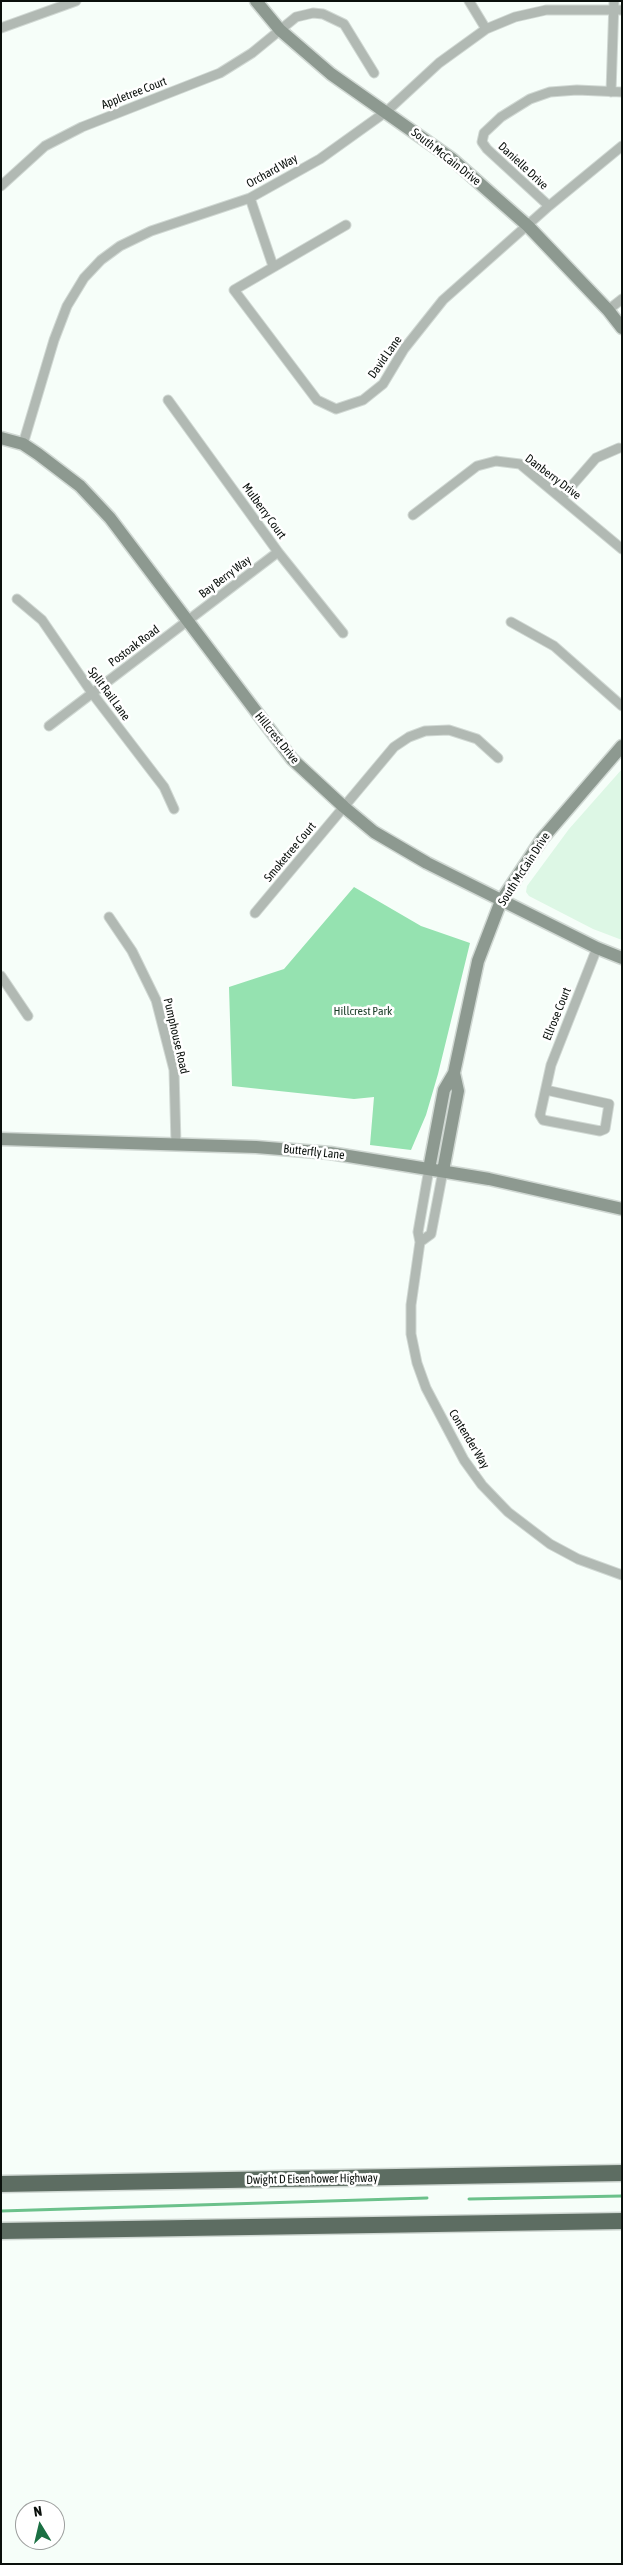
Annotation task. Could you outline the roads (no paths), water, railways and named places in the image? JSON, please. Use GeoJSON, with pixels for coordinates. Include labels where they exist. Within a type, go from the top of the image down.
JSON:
{"type":"FeatureCollection","features":[{"type":"Feature","properties":{"kind":"highway","name":"Dwight D Eisenhower Highway"},"geometry":{"type":"LineString","coordinates":[[1,2184],[622,2173]]}},
{"type":"Feature","properties":{"kind":"highway"},"geometry":{"type":"LineString","coordinates":[[1,2231],[622,2221]]}},
{"type":"Feature","properties":{"kind":"street"},"geometry":{"type":"LineString","coordinates":[[1,28],[76,1]]}},
{"type":"Feature","properties":{"kind":"street","name":"South McCain Drive"},"geometry":{"type":"LineString","coordinates":[[256,1],[280,30],[331,74],[452,159],[528,226],[608,310],[622,328]]}},
{"type":"Feature","properties":{"kind":"street"},"geometry":{"type":"LineString","coordinates":[[469,1],[486,29]]}},
{"type":"Feature","properties":{"kind":"street","name":"Orchard Way"},"geometry":{"type":"LineString","coordinates":[[23,444],[54,340],[67,306],[84,278],[101,260],[120,246],[151,231],[250,198],[320,159],[387,112],[439,63],[486,29],[515,16],[546,10],[583,5],[616,7]]}},
{"type":"Feature","properties":{"kind":"street"},"geometry":{"type":"LineString","coordinates":[[611,92],[616,7]]}},
{"type":"Feature","properties":{"kind":"street","name":"Appletree Court"},"geometry":{"type":"LineString","coordinates":[[1,186],[45,146],[82,127],[220,73],[252,53],[296,16],[313,13],[335,18],[344,24],[374,73]]}},
{"type":"Feature","properties":{"kind":"street","name":"Danielle Drive"},"geometry":{"type":"LineString","coordinates":[[549,206],[487,149],[482,142],[484,133],[501,117],[530,99],[550,92],[577,90],[622,92]]}},
{"type":"Feature","properties":{"kind":"street","name":"Danielle Drive"},"geometry":{"type":"LineString","coordinates":[[528,226],[549,206],[622,146]]}},
{"type":"Feature","properties":{"kind":"street"},"geometry":{"type":"LineString","coordinates":[[250,198],[273,266]]}},
{"type":"Feature","properties":{"kind":"street","name":"David Lane"},"geometry":{"type":"LineString","coordinates":[[346,225],[234,290],[317,400],[336,409],[363,400],[383,384],[404,349],[442,300],[528,226]]}},
{"type":"Feature","properties":{"kind":"street"},"geometry":{"type":"LineString","coordinates":[[608,310],[622,299]]}},
{"type":"Feature","properties":{"kind":"street","name":"Mulberry Court"},"geometry":{"type":"LineString","coordinates":[[168,400],[278,552],[343,633]]}},
{"type":"Feature","properties":{"kind":"street","name":"Hillcrest Drive"},"geometry":{"type":"LineString","coordinates":[[1,438],[23,444],[80,486],[110,518],[292,759],[344,807],[374,832],[427,863],[597,948],[622,958]]}},
{"type":"Feature","properties":{"kind":"street"},"geometry":{"type":"LineString","coordinates":[[562,497],[596,458],[619,448]]}},
{"type":"Feature","properties":{"kind":"street","name":"Danberry Drive"},"geometry":{"type":"LineString","coordinates":[[413,515],[477,466],[496,461],[520,464],[562,497],[622,549]]}},
{"type":"Feature","properties":{"kind":"street","name":"Bay Berry Way"},"geometry":{"type":"LineString","coordinates":[[186,621],[278,552]]}},
{"type":"Feature","properties":{"kind":"street","name":"Split Rail Lane"},"geometry":{"type":"LineString","coordinates":[[17,600],[42,620],[92,693],[164,787],[174,809]]}},
{"type":"Feature","properties":{"kind":"street","name":"Postoak Road"},"geometry":{"type":"LineString","coordinates":[[48,726],[186,621]]}},
{"type":"Feature","properties":{"kind":"street"},"geometry":{"type":"LineString","coordinates":[[511,622],[554,646],[622,706]]}},
{"type":"Feature","properties":{"kind":"street","name":"Smoketree Court"},"geometry":{"type":"LineString","coordinates":[[255,913],[394,748],[425,730],[449,730],[477,739],[498,758]]}},
{"type":"Feature","properties":{"kind":"street","name":"South McCain Drive"},"geometry":{"type":"LineString","coordinates":[[429,1169],[444,1090],[454,1073],[478,961],[501,901],[542,839],[622,746]]}},
{"type":"Feature","properties":{"kind":"street","name":"Pumphouse Road"},"geometry":{"type":"LineString","coordinates":[[109,917],[132,951],[156,1000],[174,1070],[176,1144]]}},
{"type":"Feature","properties":{"kind":"street","name":"Ellrose Court"},"geometry":{"type":"LineString","coordinates":[[546,1090],[609,1104],[605,1129],[600,1131],[544,1120],[540,1115],[551,1065],[597,948]]}},
{"type":"Feature","properties":{"kind":"street"},"geometry":{"type":"LineString","coordinates":[[1,976],[28,1016]]}},
{"type":"Feature","properties":{"kind":"street","name":"South McCain Drive"},"geometry":{"type":"LineString","coordinates":[[444,1171],[458,1091],[454,1073]]}},
{"type":"Feature","properties":{"kind":"street","name":"Butterfly Lane"},"geometry":{"type":"LineString","coordinates":[[1,1139],[256,1147],[330,1153],[444,1171],[622,1209]]}},
{"type":"Feature","properties":{"kind":"street","name":"Contender Way"},"geometry":{"type":"LineString","coordinates":[[429,1169],[418,1232],[420,1242],[411,1304],[410,1334],[416,1363],[426,1388],[464,1460],[482,1485],[508,1512],[536,1534],[578,1559],[622,1575]]}},
{"type":"Feature","properties":{"kind":"street","name":"Contender Way"},"geometry":{"type":"LineString","coordinates":[[420,1242],[431,1234],[444,1171]]}},
{"type":"Feature","properties":{"kind":"waterway"},"geometry":{"type":"LineString","coordinates":[[469,2199],[622,2196]]}},
{"type":"Feature","properties":{"kind":"waterway"},"geometry":{"type":"LineString","coordinates":[[1,2211],[427,2198]]}},
{"type":"Feature","properties":{"kind":"park label","name":"Hillcrest Park"},"geometry":{"type":"Point","coordinates":[363,1011]}}]}
